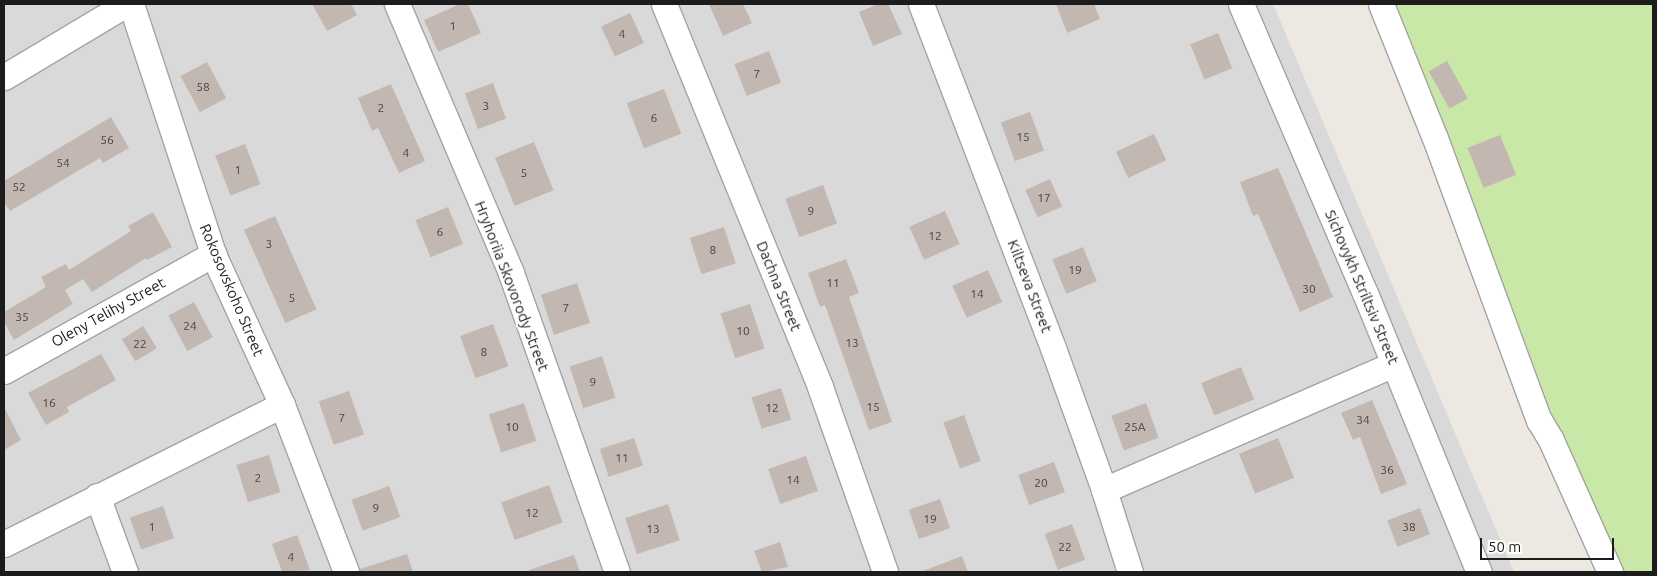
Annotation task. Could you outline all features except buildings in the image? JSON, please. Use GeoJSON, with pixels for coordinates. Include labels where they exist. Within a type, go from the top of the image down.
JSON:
{"type":"FeatureCollection","features":[{"type":"Feature","properties":{"kind":"street"},"geometry":{"type":"LineString","coordinates":[[4,77],[126,4]]}},
{"type":"Feature","properties":{"kind":"street","name":"Rokosovskoho Street"},"geometry":{"type":"LineString","coordinates":[[131,4],[213,254],[282,405],[346,572]]}},
{"type":"Feature","properties":{"kind":"street","name":"Hryhoriia Skovorody Street"},"geometry":{"type":"LineString","coordinates":[[397,4],[511,273],[617,572]]}},
{"type":"Feature","properties":{"kind":"street","name":"Dachna Street"},"geometry":{"type":"LineString","coordinates":[[664,4],[820,387],[885,572]]}},
{"type":"Feature","properties":{"kind":"street","name":"Kiltseva Street"},"geometry":{"type":"LineString","coordinates":[[921,4],[1053,348],[1104,490],[1130,572]]}},
{"type":"Feature","properties":{"kind":"street","name":"Sichovykh Striltsiv Street"},"geometry":{"type":"LineString","coordinates":[[1241,4],[1394,364],[1479,572]]}},
{"type":"Feature","properties":{"kind":"street"},"geometry":{"type":"LineString","coordinates":[[1381,4],[1442,156],[1539,420],[1551,440],[1610,572]]}},
{"type":"Feature","properties":{"kind":"street","name":"Oleny Telihy Street"},"geometry":{"type":"LineString","coordinates":[[4,371],[213,254]]}},
{"type":"Feature","properties":{"kind":"street"},"geometry":{"type":"LineString","coordinates":[[1104,490],[1394,364]]}},
{"type":"Feature","properties":{"kind":"street"},"geometry":{"type":"LineString","coordinates":[[4,544],[282,405]]}},
{"type":"Feature","properties":{"kind":"street"},"geometry":{"type":"LineString","coordinates":[[97,496],[125,572]]}},
{"type":"Feature","properties":{"kind":"shaded area"},"geometry":{"type":"Polygon","coordinates":[[[4,4],[1273,4],[1514,572],[4,572],[4,4]]]}},
{"type":"Feature","properties":{"kind":"green space"},"geometry":{"type":"Polygon","coordinates":[[[1382,4],[1653,4],[1653,572],[1618,572],[1526,374],[1382,4]]]}}]}
